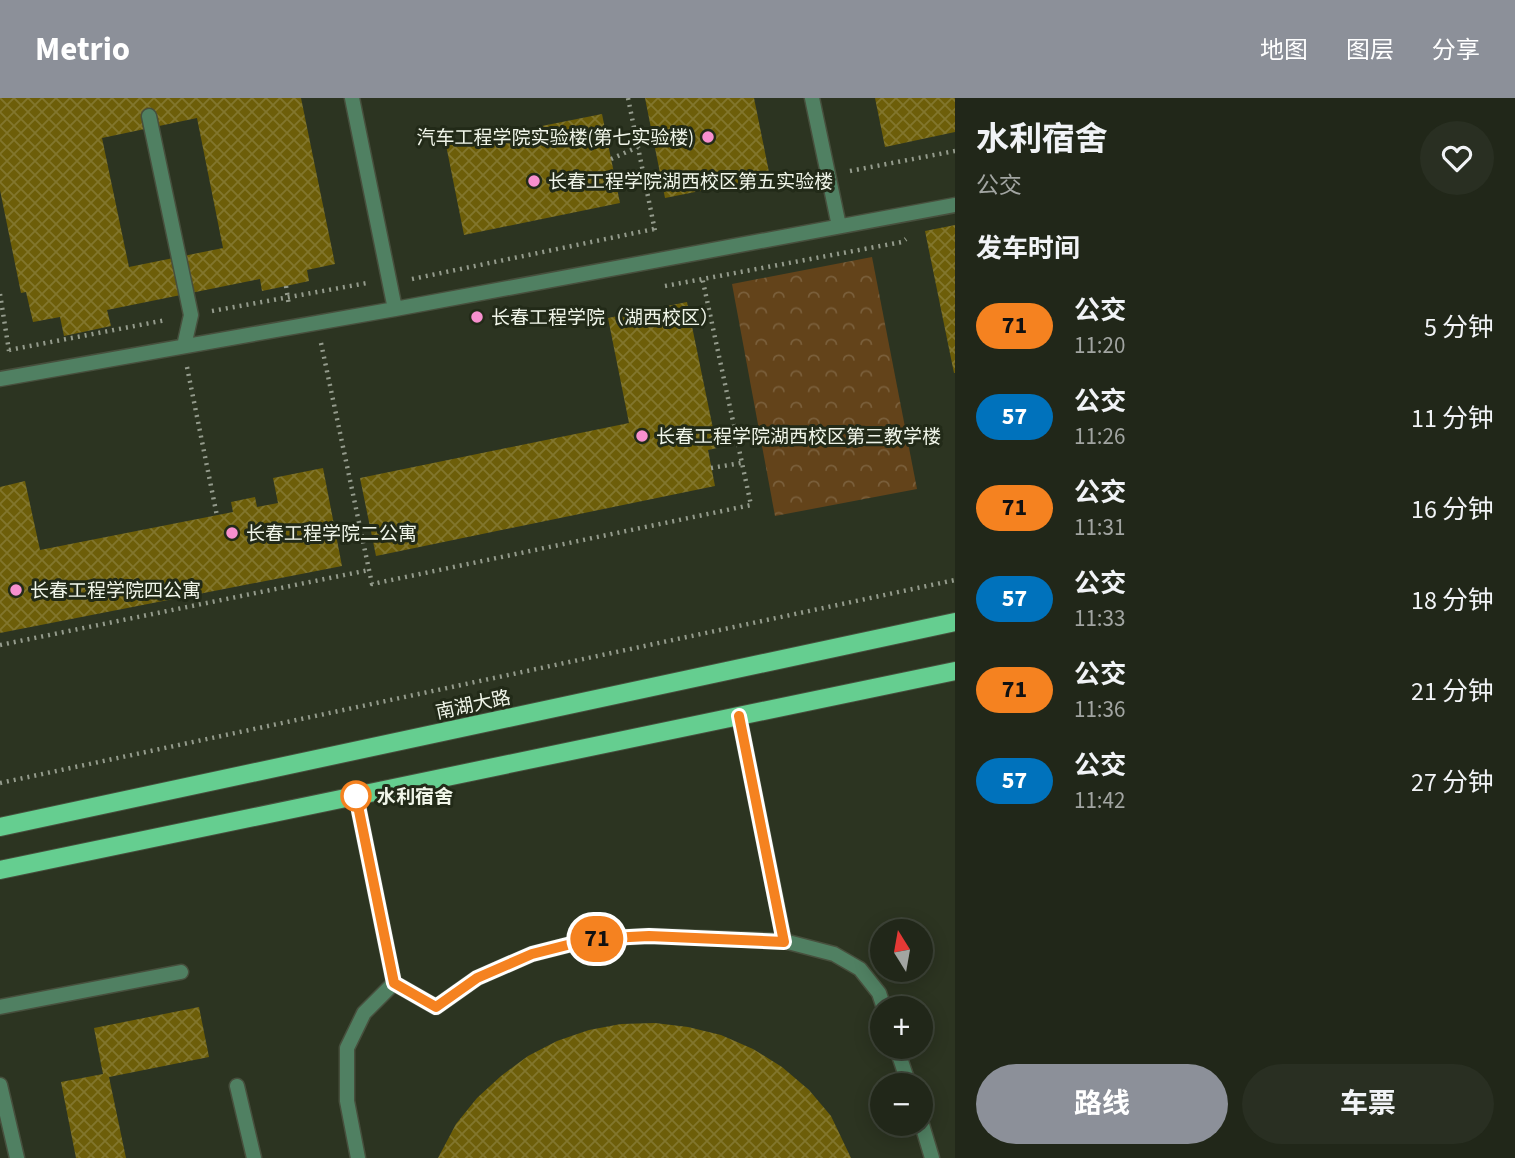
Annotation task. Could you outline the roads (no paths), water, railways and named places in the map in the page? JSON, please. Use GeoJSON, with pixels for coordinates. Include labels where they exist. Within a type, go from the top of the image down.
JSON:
{"type":"FeatureCollection","features":[{"type":"Feature","properties":{"kind":"main road","name":"南湖大路"},"geometry":{"type":"LineString","coordinates":[[0,827],[955,622]]}},
{"type":"Feature","properties":{"kind":"main road"},"geometry":{"type":"LineString","coordinates":[[0,870],[955,671]]}},
{"type":"Feature","properties":{"kind":"lane"},"geometry":{"type":"LineString","coordinates":[[352,98],[395,309]]}},
{"type":"Feature","properties":{"kind":"lane"},"geometry":{"type":"LineString","coordinates":[[812,98],[839,226]]}},
{"type":"Feature","properties":{"kind":"lane"},"geometry":{"type":"LineString","coordinates":[[149,116],[191,315],[184,346]]}},
{"type":"Feature","properties":{"kind":"lane"},"geometry":{"type":"LineString","coordinates":[[7,378],[955,205]]}},
{"type":"Feature","properties":{"kind":"lane"},"geometry":{"type":"LineString","coordinates":[[739,716],[784,942]]}},
{"type":"Feature","properties":{"kind":"lane"},"geometry":{"type":"LineString","coordinates":[[356,796],[394,983],[436,1007],[477,978],[532,954],[591,939],[649,936],[784,942],[834,954],[860,969],[880,996]]}},
{"type":"Feature","properties":{"kind":"lane"},"geometry":{"type":"LineString","coordinates":[[0,1006],[181,972]]}},
{"type":"Feature","properties":{"kind":"lane"},"geometry":{"type":"LineString","coordinates":[[358,1158],[346,1101],[347,1048],[364,1013],[394,983]]}},
{"type":"Feature","properties":{"kind":"lane"},"geometry":{"type":"LineString","coordinates":[[0,1085],[6,1138],[17,1158]]}},
{"type":"Feature","properties":{"kind":"lane"},"geometry":{"type":"LineString","coordinates":[[237,1086],[254,1158]]}},
{"type":"Feature","properties":{"kind":"lane"},"geometry":{"type":"LineString","coordinates":[[925,1136],[932,1158]]}},
{"type":"Feature","properties":{"kind":"place","name":"汽车工程学院实验楼(第七实验楼)"},"geometry":{"type":"Point","coordinates":[708,137]}},
{"type":"Feature","properties":{"kind":"place","name":"长春工程学院湖西校区第五实验楼"},"geometry":{"type":"Point","coordinates":[534,181]}},
{"type":"Feature","properties":{"kind":"place","name":"长春工程学院（湖西校区）"},"geometry":{"type":"Point","coordinates":[477,317]}},
{"type":"Feature","properties":{"kind":"place","name":"长春工程学院湖西校区第三教学楼"},"geometry":{"type":"Point","coordinates":[642,436]}},
{"type":"Feature","properties":{"kind":"place","name":"长春工程学院二公寓"},"geometry":{"type":"Point","coordinates":[232,533]}},
{"type":"Feature","properties":{"kind":"place","name":"长春工程学院四公寓"},"geometry":{"type":"Point","coordinates":[16,590]}},
{"type":"Feature","properties":{"kind":"place","name":"水利宿舍"},"geometry":{"type":"Point","coordinates":[356,796]}}]}
